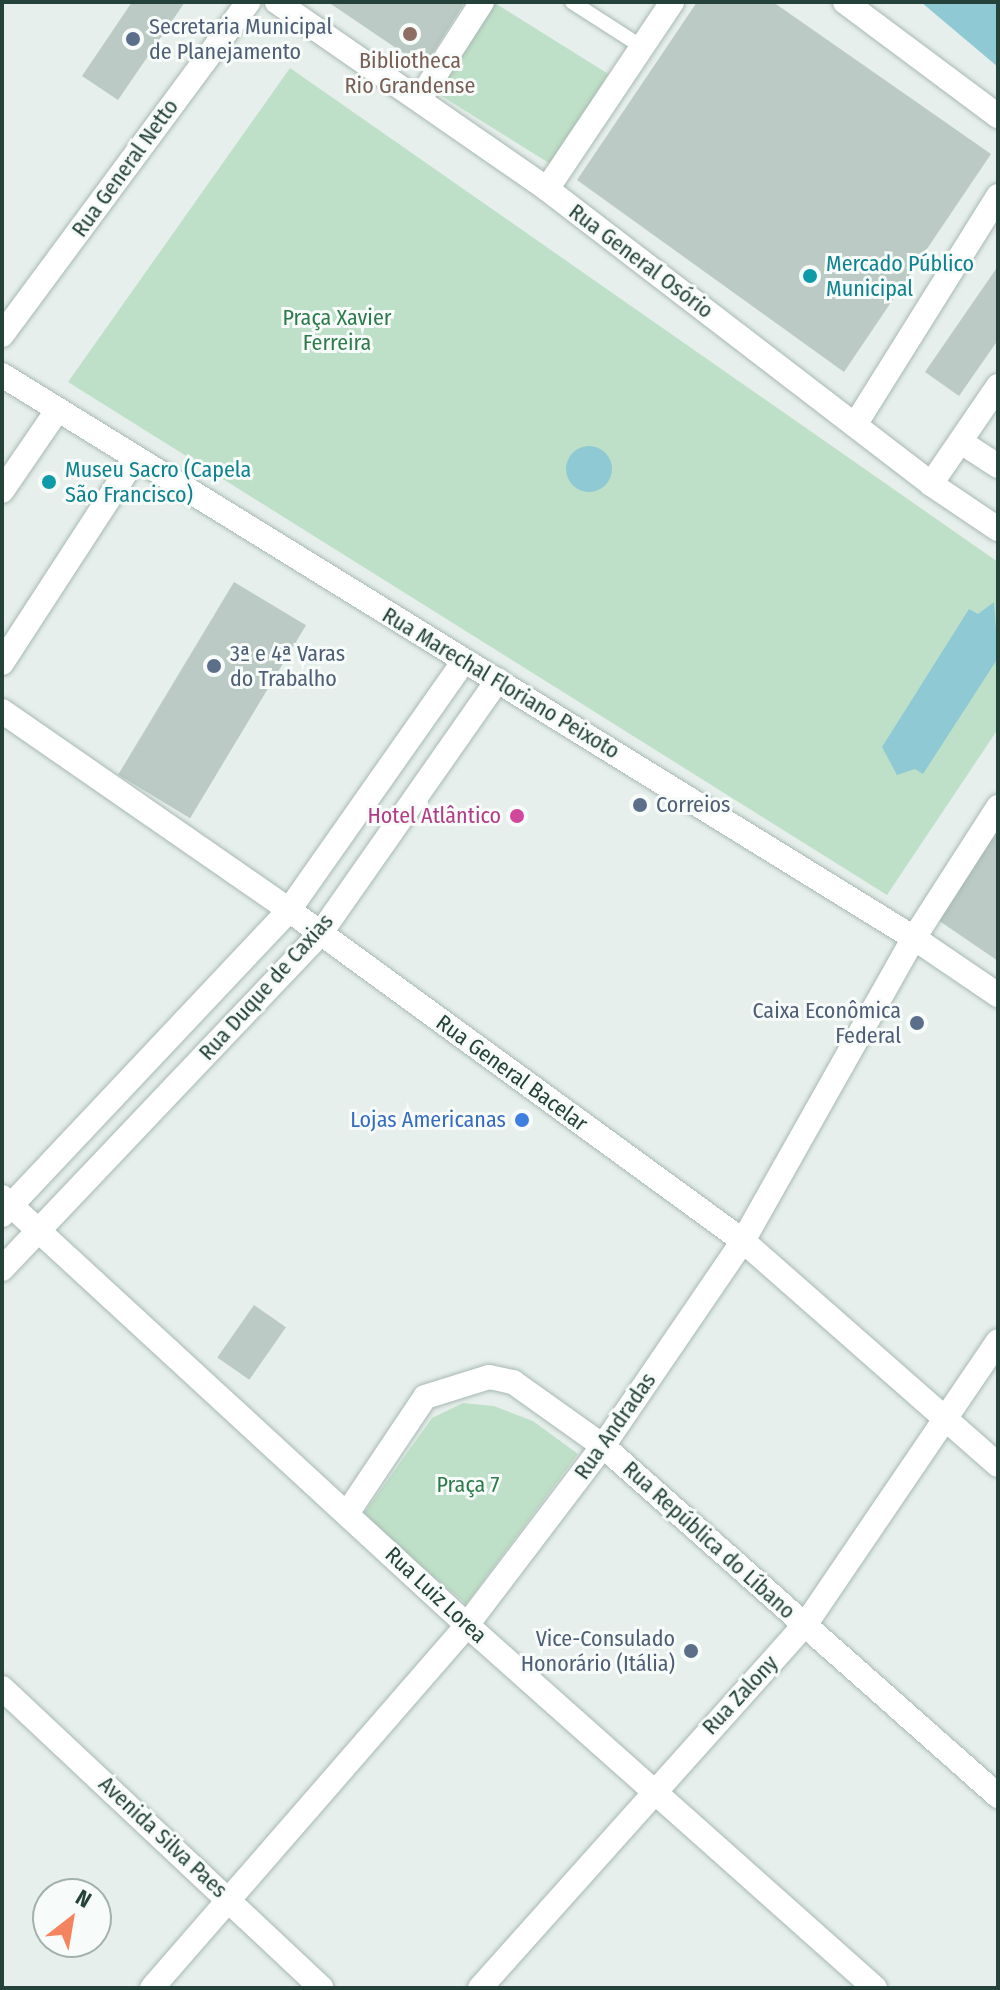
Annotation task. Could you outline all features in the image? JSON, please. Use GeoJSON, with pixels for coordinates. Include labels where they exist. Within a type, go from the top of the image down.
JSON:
{"type":"FeatureCollection","features":[{"type":"Feature","properties":{"kind":"street","name":"Rua General Netto"},"geometry":{"type":"LineString","coordinates":[[2,335],[248,2]]}},
{"type":"Feature","properties":{"kind":"street","name":"Rua General Osório"},"geometry":{"type":"LineString","coordinates":[[277,2],[421,97],[547,189],[931,484],[998,529]]}},
{"type":"Feature","properties":{"kind":"street"},"geometry":{"type":"LineString","coordinates":[[421,97],[482,2]]}},
{"type":"Feature","properties":{"kind":"street"},"geometry":{"type":"LineString","coordinates":[[547,189],[672,2]]}},
{"type":"Feature","properties":{"kind":"street"},"geometry":{"type":"LineString","coordinates":[[845,2],[998,116]]}},
{"type":"Feature","properties":{"kind":"street"},"geometry":{"type":"LineString","coordinates":[[855,425],[998,196]]}},
{"type":"Feature","properties":{"kind":"street","name":"Rua Marechal Floriano Peixoto"},"geometry":{"type":"LineString","coordinates":[[2,375],[56,412],[498,680],[914,938],[998,995]]}},
{"type":"Feature","properties":{"kind":"street"},"geometry":{"type":"LineString","coordinates":[[931,484],[998,386]]}},
{"type":"Feature","properties":{"kind":"street"},"geometry":{"type":"LineString","coordinates":[[2,491],[56,412]]}},
{"type":"Feature","properties":{"kind":"street"},"geometry":{"type":"LineString","coordinates":[[961,442],[998,466]]}},
{"type":"Feature","properties":{"kind":"street"},"geometry":{"type":"LineString","coordinates":[[2,663],[135,458]]}},
{"type":"Feature","properties":{"kind":"street","name":"Rua Duque de Caxias"},"geometry":{"type":"LineString","coordinates":[[5,1206],[289,910],[464,661]]}},
{"type":"Feature","properties":{"kind":"street","name":"Rua Duque de Caxias"},"geometry":{"type":"LineString","coordinates":[[2,1269],[320,934],[498,680]]}},
{"type":"Feature","properties":{"kind":"street","name":"Rua General Bacelar"},"geometry":{"type":"LineString","coordinates":[[2,711],[289,910],[743,1241],[998,1465]]}},
{"type":"Feature","properties":{"kind":"street"},"geometry":{"type":"LineString","coordinates":[[371,793],[403,814]]}},
{"type":"Feature","properties":{"kind":"street","name":"Rua Andradas"},"geometry":{"type":"LineString","coordinates":[[152,1988],[232,1901],[467,1625],[603,1446],[743,1241],[914,938],[998,807]]}},
{"type":"Feature","properties":{"kind":"street"},"geometry":{"type":"LineString","coordinates":[[200,1002],[229,1029]]}},
{"type":"Feature","properties":{"kind":"street"},"geometry":{"type":"LineString","coordinates":[[103,1103],[129,1136]]}},
{"type":"Feature","properties":{"kind":"street","name":"Rua Luiz Lorea"},"geometry":{"type":"LineString","coordinates":[[5,1206],[38,1232],[348,1512],[467,1625],[875,1988]]}},
{"type":"Feature","properties":{"kind":"street","name":"Rua Zalony"},"geometry":{"type":"LineString","coordinates":[[480,1988],[652,1790],[805,1625],[998,1341]]}},
{"type":"Feature","properties":{"kind":"street","name":"Rua República do Líbano"},"geometry":{"type":"LineString","coordinates":[[348,1512],[425,1397],[459,1383],[489,1377],[513,1382],[603,1446],[998,1796]]}},
{"type":"Feature","properties":{"kind":"street","name":"Avenida Silva Paes"},"geometry":{"type":"LineString","coordinates":[[2,1688],[232,1901],[321,1988]]}},
{"type":"Feature","properties":{"kind":"lane"},"geometry":{"type":"LineString","coordinates":[[572,2],[642,47]]}},
{"type":"Feature","properties":{"kind":"green space"},"geometry":{"type":"Polygon","coordinates":[[[493,2],[608,74],[552,165],[436,93],[493,2]]]}},
{"type":"Feature","properties":{"kind":"green space","name":"Praça Xavier Ferreira"},"geometry":{"type":"Polygon","coordinates":[[[290,68],[998,562],[998,729],[887,895],[68,382],[290,68]]]}},
{"type":"Feature","properties":{"kind":"green space","name":"Praça 7"},"geometry":{"type":"Polygon","coordinates":[[[463,1403],[494,1406],[533,1421],[578,1454],[466,1604],[362,1516],[432,1418],[463,1403]]]}},
{"type":"Feature","properties":{"kind":"water"},"geometry":{"type":"Polygon","coordinates":[[[921,2],[998,2],[998,67],[921,2]]]}},
{"type":"Feature","properties":{"kind":"water"},"geometry":{"type":"Polygon","coordinates":[[[589,446],[605,453],[612,469],[605,485],[589,492],[573,485],[566,469],[573,453],[589,446]]]}},
{"type":"Feature","properties":{"kind":"water"},"geometry":{"type":"Polygon","coordinates":[[[994,602],[998,658],[923,774],[915,769],[897,775],[882,747],[969,609],[978,614],[994,602]]]}},
{"type":"Feature","properties":{"kind":"building","name":"Secretaria Municipal de Planejamento"},"geometry":{"type":"Polygon","coordinates":[[[132,2],[185,2],[118,100],[82,76],[132,2]]]}},
{"type":"Feature","properties":{"kind":"building","name":"Bibliotheca Rio Grandense"},"geometry":{"type":"Polygon","coordinates":[[[328,2],[465,2],[424,67],[328,2]]]}},
{"type":"Feature","properties":{"kind":"building","name":"Mercado Público Municipal"},"geometry":{"type":"Polygon","coordinates":[[[697,2],[773,2],[991,154],[844,372],[577,180],[697,2]]]}},
{"type":"Feature","properties":{"kind":"building"},"geometry":{"type":"Polygon","coordinates":[[[998,266],[998,340],[959,396],[925,372],[998,266]]]}},
{"type":"Feature","properties":{"kind":"building"},"geometry":{"type":"Polygon","coordinates":[[[234,582],[306,625],[190,818],[118,775],[234,582]]]}},
{"type":"Feature","properties":{"kind":"building"},"geometry":{"type":"Polygon","coordinates":[[[998,826],[998,961],[938,920],[998,826]]]}},
{"type":"Feature","properties":{"kind":"building"},"geometry":{"type":"Polygon","coordinates":[[[254,1305],[286,1327],[249,1380],[217,1357],[254,1305]]]}},
{"type":"Feature","properties":{"kind":"place","name":"Bibliotheca Rio Grandense"},"geometry":{"type":"Point","coordinates":[410,34]}},
{"type":"Feature","properties":{"kind":"place","name":"Secretaria Municipal de Planejamento"},"geometry":{"type":"Point","coordinates":[133,39]}},
{"type":"Feature","properties":{"kind":"place","name":"Mercado Público Municipal"},"geometry":{"type":"Point","coordinates":[810,276]}},
{"type":"Feature","properties":{"kind":"place","name":"Museu Sacro (Capela São Francisco)"},"geometry":{"type":"Point","coordinates":[49,482]}},
{"type":"Feature","properties":{"kind":"place","name":"3ª e 4ª Varas do Trabalho"},"geometry":{"type":"Point","coordinates":[214,666]}},
{"type":"Feature","properties":{"kind":"place","name":"Correios"},"geometry":{"type":"Point","coordinates":[640,805]}},
{"type":"Feature","properties":{"kind":"place","name":"Hotel Atlântico"},"geometry":{"type":"Point","coordinates":[517,816]}},
{"type":"Feature","properties":{"kind":"place","name":"Caixa Econômica Federal"},"geometry":{"type":"Point","coordinates":[917,1023]}},
{"type":"Feature","properties":{"kind":"place","name":"Lojas Americanas"},"geometry":{"type":"Point","coordinates":[522,1120]}},
{"type":"Feature","properties":{"kind":"place","name":"Vice-Consulado Honorário (Itália)"},"geometry":{"type":"Point","coordinates":[691,1651]}}]}
